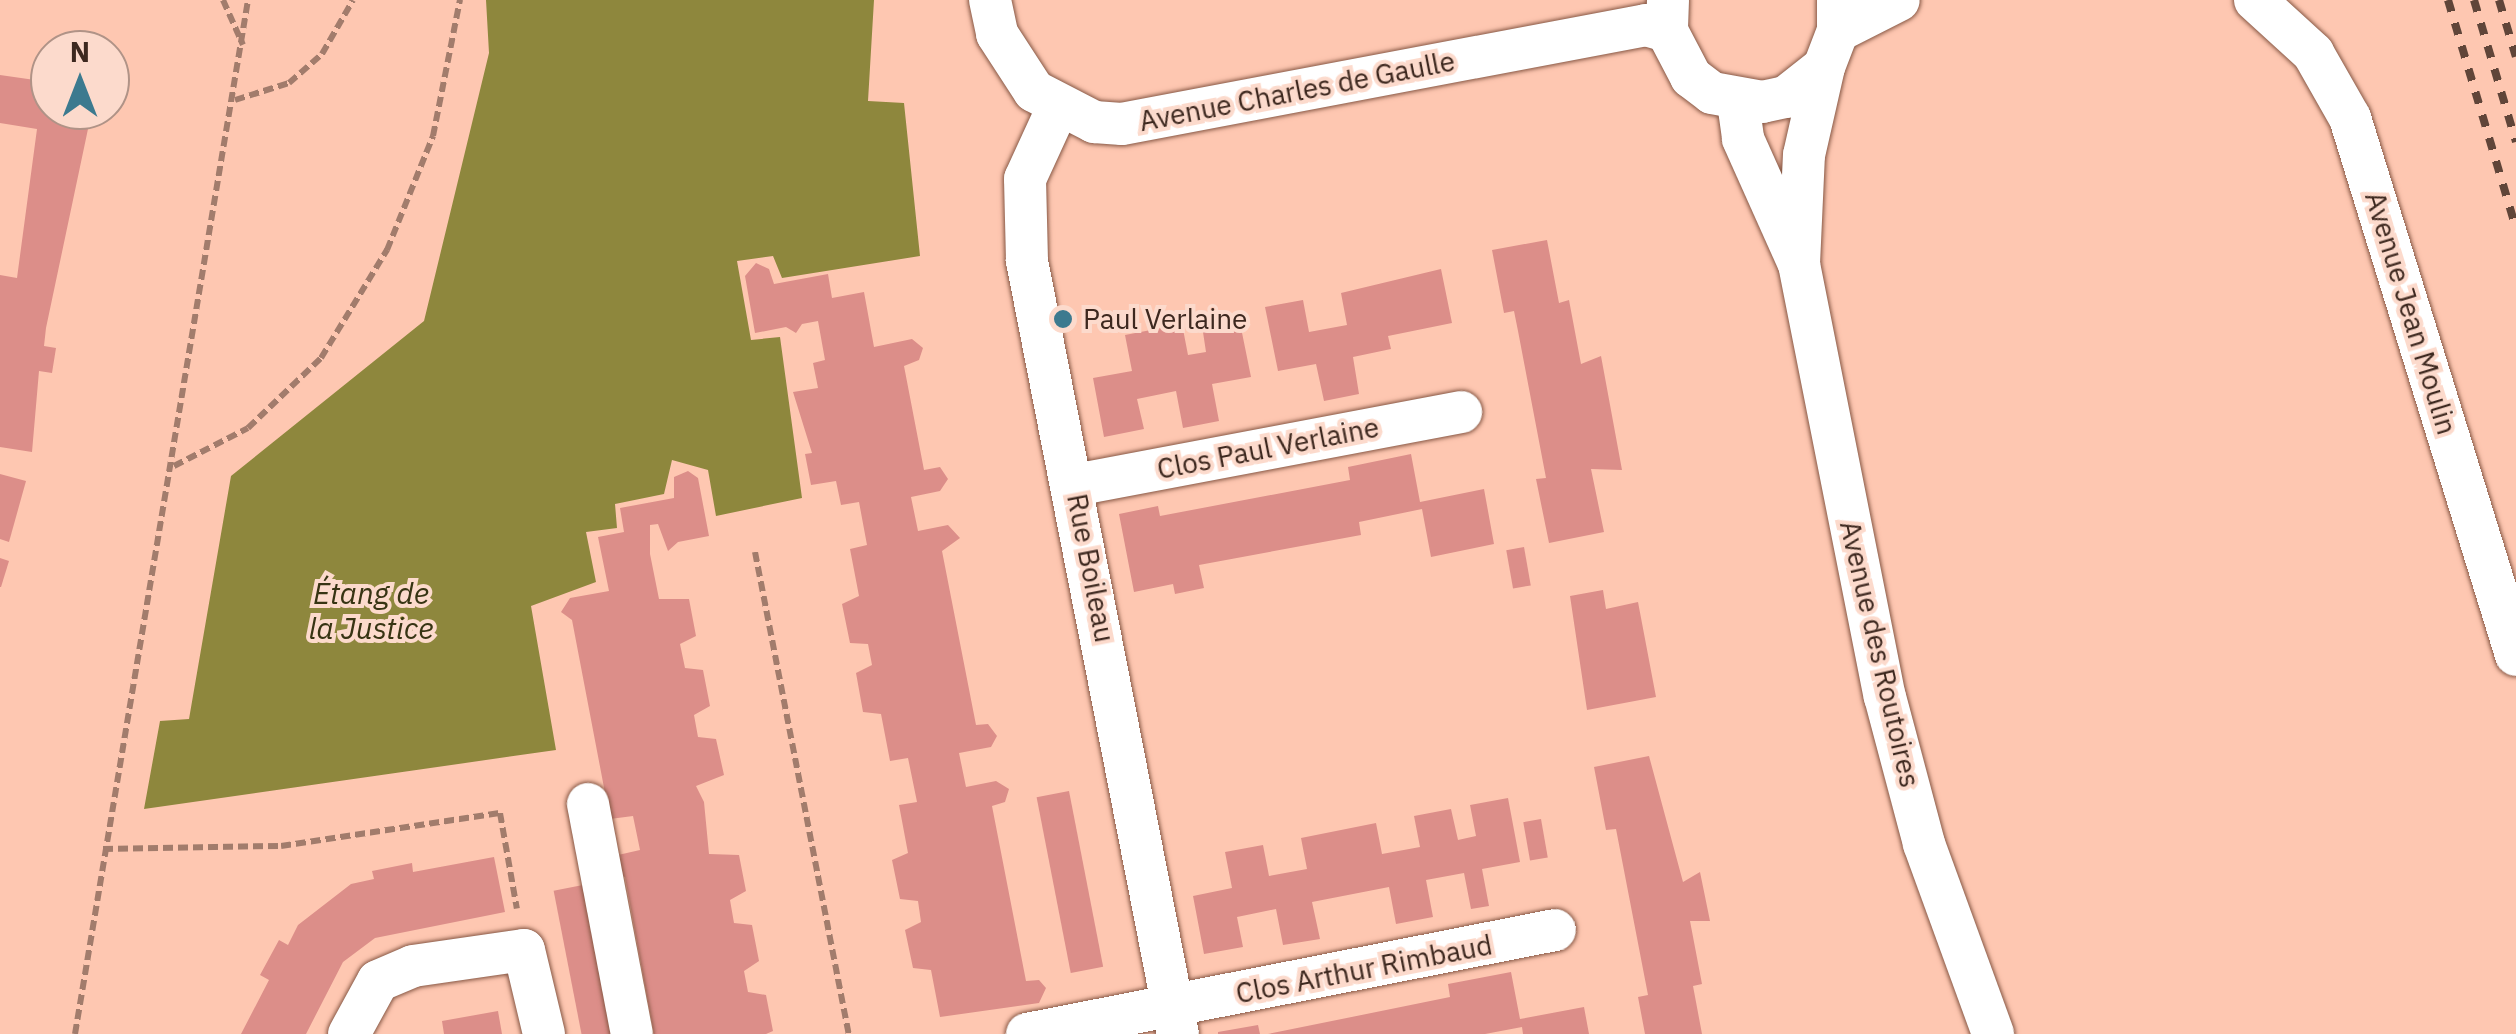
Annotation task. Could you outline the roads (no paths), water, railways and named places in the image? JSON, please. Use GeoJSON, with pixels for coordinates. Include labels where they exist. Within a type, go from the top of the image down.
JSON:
{"type":"FeatureCollection","features":[{"type":"Feature","properties":{"kind":"street","name":"Avenue Charles de Gaulle"},"geometry":{"type":"LineString","coordinates":[[990,0],[1014,69],[1058,107],[1094,122],[1122,124],[1646,26],[1668,15]]}},
{"type":"Feature","properties":{"kind":"street"},"geometry":{"type":"LineString","coordinates":[[1668,15],[1691,77],[1738,102],[1786,96],[1833,33],[1898,0]]}},
{"type":"Feature","properties":{"kind":"street","name":"Avenue Jean Moulin"},"geometry":{"type":"LineString","coordinates":[[2255,0],[2313,53],[2350,118],[2516,655]]}},
{"type":"Feature","properties":{"kind":"street","name":"Avenue des Routoires"},"geometry":{"type":"LineString","coordinates":[[1799,264],[1804,155],[1833,33]]}},
{"type":"Feature","properties":{"kind":"street","name":"Avenue des Routoires"},"geometry":{"type":"LineString","coordinates":[[1738,102],[1742,139],[1799,264],[1886,697],[1924,844],[1993,1034]]}},
{"type":"Feature","properties":{"kind":"street","name":"Rue Boileau"},"geometry":{"type":"LineString","coordinates":[[1058,107],[1025,179],[1022,214],[1176,1021]]}},
{"type":"Feature","properties":{"kind":"street","name":"Clos Paul Verlaine"},"geometry":{"type":"LineString","coordinates":[[1075,485],[1460,412]]}},
{"type":"Feature","properties":{"kind":"street"},"geometry":{"type":"LineString","coordinates":[[588,804],[632,1034]]}},
{"type":"Feature","properties":{"kind":"street","name":"Clos Arthur Rimbaud"},"geometry":{"type":"LineString","coordinates":[[1027,1034],[1176,1021],[1556,930]]}},
{"type":"Feature","properties":{"kind":"street"},"geometry":{"type":"LineString","coordinates":[[349,1034],[378,980],[412,966],[524,950],[544,1034]]}},
{"type":"Feature","properties":{"kind":"water","name":"Étang de la Justice"},"geometry":{"type":"Polygon","coordinates":[[[486,0],[874,0],[868,101],[904,103],[920,256],[782,278],[773,256],[737,261],[751,340],[780,337],[802,498],[716,516],[708,470],[672,460],[664,494],[615,504],[617,528],[586,532],[596,582],[531,606],[556,750],[144,809],[160,721],[189,719],[231,476],[424,321],[489,53],[486,0]]]}},
{"type":"Feature","properties":{"kind":"railway"},"geometry":{"type":"LineString","coordinates":[[2448,0],[2516,228]]}},
{"type":"Feature","properties":{"kind":"railway"},"geometry":{"type":"LineString","coordinates":[[2474,0],[2516,142]]}},
{"type":"Feature","properties":{"kind":"railway"},"geometry":{"type":"LineString","coordinates":[[2499,0],[2516,57]]}},
{"type":"Feature","properties":{"kind":"place","name":"Paul Verlaine"},"geometry":{"type":"Point","coordinates":[1063,319]}}]}
